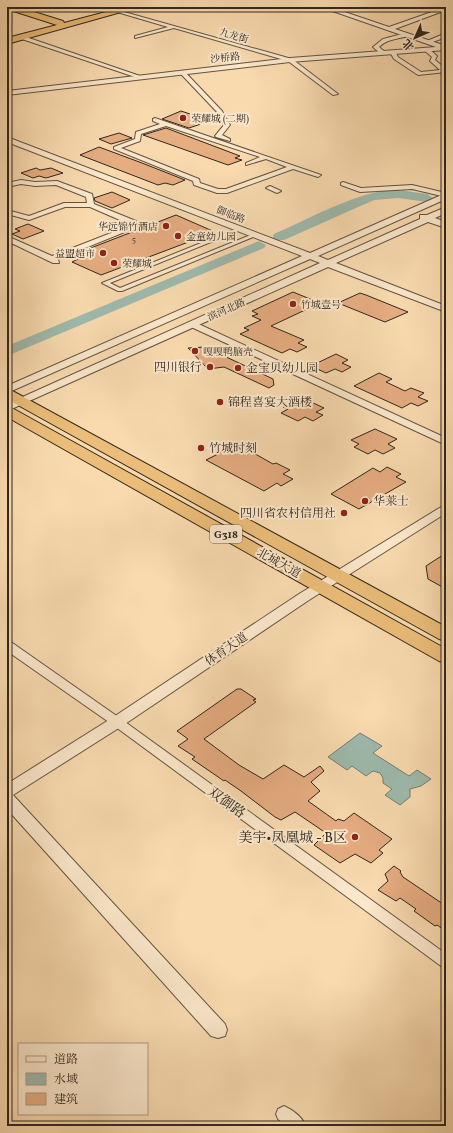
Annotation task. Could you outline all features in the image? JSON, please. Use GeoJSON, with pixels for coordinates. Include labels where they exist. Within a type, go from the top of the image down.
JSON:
{"type":"FeatureCollection","features":[{"type":"Feature","properties":{"kind":"highway"},"geometry":{"type":"LineString","coordinates":[[9,7],[58,23]]}},
{"type":"Feature","properties":{"kind":"highway"},"geometry":{"type":"LineString","coordinates":[[7,36],[119,9],[135,7]]}},
{"type":"Feature","properties":{"kind":"highway"},"geometry":{"type":"LineString","coordinates":[[7,9],[58,23]]}},
{"type":"Feature","properties":{"kind":"highway"},"geometry":{"type":"LineString","coordinates":[[7,41],[119,9]]}},
{"type":"Feature","properties":{"kind":"highway","name":"北城大道"},"geometry":{"type":"LineString","coordinates":[[7,392],[14,404],[339,576],[446,635]]}},
{"type":"Feature","properties":{"kind":"highway","name":"北城大道"},"geometry":{"type":"LineString","coordinates":[[7,411],[446,657]]}},
{"type":"Feature","properties":{"kind":"street"},"geometry":{"type":"LineString","coordinates":[[324,7],[446,47]]}},
{"type":"Feature","properties":{"kind":"street"},"geometry":{"type":"LineString","coordinates":[[330,7],[389,29],[446,47]]}},
{"type":"Feature","properties":{"kind":"street"},"geometry":{"type":"LineString","coordinates":[[389,29],[446,8]]}},
{"type":"Feature","properties":{"kind":"street","name":"九龙街"},"geometry":{"type":"LineString","coordinates":[[119,9],[173,27],[290,60]]}},
{"type":"Feature","properties":{"kind":"street"},"geometry":{"type":"LineString","coordinates":[[137,37],[173,27]]}},
{"type":"Feature","properties":{"kind":"street"},"geometry":{"type":"LineString","coordinates":[[383,53],[376,48],[377,45],[387,39],[406,35]]}},
{"type":"Feature","properties":{"kind":"street"},"geometry":{"type":"LineString","coordinates":[[430,41],[446,35]]}},
{"type":"Feature","properties":{"kind":"street"},"geometry":{"type":"LineString","coordinates":[[21,37],[140,77]]}},
{"type":"Feature","properties":{"kind":"street","name":"沙桥路"},"geometry":{"type":"LineString","coordinates":[[7,93],[290,60],[427,50],[446,47]]}},
{"type":"Feature","properties":{"kind":"street"},"geometry":{"type":"LineString","coordinates":[[393,52],[396,58],[420,74],[445,71],[432,60],[435,57],[427,50]]}},
{"type":"Feature","properties":{"kind":"street"},"geometry":{"type":"LineString","coordinates":[[290,60],[335,94]]}},
{"type":"Feature","properties":{"kind":"street"},"geometry":{"type":"LineString","coordinates":[[182,72],[220,112],[220,115],[227,123],[226,127],[218,136],[246,146]]}},
{"type":"Feature","properties":{"kind":"street"},"geometry":{"type":"LineString","coordinates":[[155,120],[318,176]]}},
{"type":"Feature","properties":{"kind":"street"},"geometry":{"type":"LineString","coordinates":[[166,124],[138,133],[138,140],[116,148],[117,150],[197,180],[196,184],[217,191],[227,191],[293,167]]}},
{"type":"Feature","properties":{"kind":"street","name":"御临路"},"geometry":{"type":"LineString","coordinates":[[7,139],[446,309]]}},
{"type":"Feature","properties":{"kind":"street"},"geometry":{"type":"LineString","coordinates":[[248,164],[266,157]]}},
{"type":"Feature","properties":{"kind":"street"},"geometry":{"type":"LineString","coordinates":[[7,185],[21,182],[35,184],[58,183],[89,196],[91,204]]}},
{"type":"Feature","properties":{"kind":"street"},"geometry":{"type":"LineString","coordinates":[[252,182],[270,188]]}},
{"type":"Feature","properties":{"kind":"street"},"geometry":{"type":"LineString","coordinates":[[343,184],[360,190],[412,187],[446,195]]}},
{"type":"Feature","properties":{"kind":"street","name":"滨河北路"},"geometry":{"type":"LineString","coordinates":[[7,392],[425,206],[446,195]]}},
{"type":"Feature","properties":{"kind":"street"},"geometry":{"type":"LineString","coordinates":[[7,212],[29,218],[64,205],[91,204],[134,223],[133,227],[54,260],[7,238]]}},
{"type":"Feature","properties":{"kind":"street","name":"滨河北路"},"geometry":{"type":"LineString","coordinates":[[14,404],[444,211]]}},
{"type":"Feature","properties":{"kind":"street"},"geometry":{"type":"LineString","coordinates":[[409,212],[446,225]]}},
{"type":"Feature","properties":{"kind":"street"},"geometry":{"type":"LineString","coordinates":[[240,229],[106,283],[120,290],[256,235]]}},
{"type":"Feature","properties":{"kind":"street"},"geometry":{"type":"LineString","coordinates":[[189,249],[204,255]]}},
{"type":"Feature","properties":{"kind":"street"},"geometry":{"type":"LineString","coordinates":[[192,324],[446,442]]}},
{"type":"Feature","properties":{"kind":"street","name":"体育大道"},"geometry":{"type":"LineString","coordinates":[[7,792],[321,587],[446,508]]}},
{"type":"Feature","properties":{"kind":"street","name":"双御路"},"geometry":{"type":"LineString","coordinates":[[7,645],[116,722],[446,962]]}},
{"type":"Feature","properties":{"kind":"street"},"geometry":{"type":"LineString","coordinates":[[7,800],[218,1030]]}},
{"type":"Feature","properties":{"kind":"street"},"geometry":{"type":"LineString","coordinates":[[284,1114],[298,1126]]}},
{"type":"Feature","properties":{"kind":"water"},"geometry":{"type":"Polygon","coordinates":[[[360,733],[382,746],[373,753],[409,776],[417,770],[431,779],[421,786],[410,789],[410,797],[400,805],[385,795],[392,789],[383,783],[383,778],[380,773],[373,771],[366,776],[352,766],[347,770],[328,757],[360,733]]]}},
{"type":"Feature","properties":{"kind":"building","name":"荣耀城 (二期)"},"geometry":{"type":"Polygon","coordinates":[[[181,111],[202,118],[198,121],[204,123],[189,128],[162,119],[181,111]]]}},
{"type":"Feature","properties":{"kind":"building"},"geometry":{"type":"Polygon","coordinates":[[[166,128],[240,156],[235,158],[242,160],[228,165],[143,135],[166,128]]]}},
{"type":"Feature","properties":{"kind":"building"},"geometry":{"type":"Polygon","coordinates":[[[119,133],[132,138],[111,144],[99,139],[119,133]]]}},
{"type":"Feature","properties":{"kind":"building"},"geometry":{"type":"Polygon","coordinates":[[[99,147],[185,180],[173,185],[165,183],[158,185],[80,155],[99,147]]]}},
{"type":"Feature","properties":{"kind":"building"},"geometry":{"type":"Polygon","coordinates":[[[36,168],[40,170],[51,168],[63,173],[46,178],[39,176],[33,178],[21,173],[36,168]]]}},
{"type":"Feature","properties":{"kind":"building"},"geometry":{"type":"Polygon","coordinates":[[[112,192],[130,200],[112,208],[95,201],[94,198],[112,192]]]}},
{"type":"Feature","properties":{"kind":"building"},"geometry":{"type":"Polygon","coordinates":[[[176,215],[215,232],[101,275],[72,262],[80,258],[74,256],[84,252],[83,251],[176,215]]]}},
{"type":"Feature","properties":{"kind":"building"},"geometry":{"type":"Polygon","coordinates":[[[28,224],[44,231],[23,239],[12,234],[20,231],[15,229],[28,224]]]}},
{"type":"Feature","properties":{"kind":"building"},"geometry":{"type":"Polygon","coordinates":[[[293,292],[320,303],[271,326],[304,340],[298,343],[307,347],[297,352],[290,349],[282,353],[240,334],[249,330],[244,328],[261,320],[252,316],[258,314],[252,311],[293,292]]]}},
{"type":"Feature","properties":{"kind":"building"},"geometry":{"type":"Polygon","coordinates":[[[360,293],[408,312],[385,322],[338,303],[360,293]]]}},
{"type":"Feature","properties":{"kind":"building","name":"金宝贝幼儿园"},"geometry":{"type":"Polygon","coordinates":[[[205,347],[273,379],[274,385],[269,388],[224,367],[208,369],[188,348],[205,347]]]}},
{"type":"Feature","properties":{"kind":"building"},"geometry":{"type":"Polygon","coordinates":[[[336,354],[348,360],[342,363],[351,367],[342,372],[335,369],[326,373],[311,366],[336,354]]]}},
{"type":"Feature","properties":{"kind":"building"},"geometry":{"type":"Polygon","coordinates":[[[379,373],[392,379],[386,382],[405,391],[411,388],[424,393],[418,397],[428,401],[418,406],[411,403],[402,408],[354,386],[379,373]]]}},
{"type":"Feature","properties":{"kind":"building"},"geometry":{"type":"Polygon","coordinates":[[[307,400],[324,408],[316,412],[323,415],[313,421],[305,417],[298,421],[281,413],[288,409],[283,407],[293,402],[299,405],[307,400]]]}},
{"type":"Feature","properties":{"kind":"building"},"geometry":{"type":"Polygon","coordinates":[[[375,429],[397,439],[388,444],[395,448],[383,454],[375,450],[368,454],[354,447],[359,444],[351,440],[375,429]]]}},
{"type":"Feature","properties":{"kind":"building"},"geometry":{"type":"Polygon","coordinates":[[[228,449],[250,451],[273,464],[276,463],[290,470],[283,474],[293,479],[281,486],[277,483],[264,491],[206,460],[228,449]]]}},
{"type":"Feature","properties":{"kind":"building"},"geometry":{"type":"Polygon","coordinates":[[[387,467],[401,474],[396,477],[406,482],[359,509],[331,494],[373,468],[380,472],[387,467]]]}},
{"type":"Feature","properties":{"kind":"building"},"geometry":{"type":"Polygon","coordinates":[[[446,553],[446,589],[428,579],[426,566],[446,553]]]}},
{"type":"Feature","properties":{"kind":"building"},"geometry":{"type":"Polygon","coordinates":[[[237,689],[241,689],[256,699],[253,700],[256,702],[204,739],[239,765],[263,779],[284,765],[304,777],[320,766],[324,771],[311,782],[320,791],[308,801],[336,821],[338,819],[344,821],[354,813],[392,839],[379,850],[383,853],[371,863],[355,854],[340,863],[314,845],[326,833],[295,812],[281,820],[275,817],[241,791],[192,759],[195,757],[178,746],[188,739],[177,731],[237,689]]]}},
{"type":"Feature","properties":{"kind":"building"},"geometry":{"type":"Polygon","coordinates":[[[394,866],[401,871],[400,872],[403,877],[446,906],[446,931],[437,925],[435,926],[414,911],[416,909],[400,898],[396,901],[378,890],[388,881],[385,874],[394,866]]]}},
{"type":"Feature","properties":{"kind":"waterway"},"geometry":{"type":"LineString","coordinates":[[279,237],[377,195],[392,194],[427,198]]}},
{"type":"Feature","properties":{"kind":"waterway"},"geometry":{"type":"LineString","coordinates":[[7,351],[259,245]]}},
{"type":"Feature","properties":{"kind":"place","name":"荣耀城 (二期)"},"geometry":{"type":"Point","coordinates":[183,118]}},
{"type":"Feature","properties":{"kind":"place","name":"华远锦竹酒店"},"geometry":{"type":"Point","coordinates":[166,226]}},
{"type":"Feature","properties":{"kind":"place","name":"金童幼儿园"},"geometry":{"type":"Point","coordinates":[178,236]}},
{"type":"Feature","properties":{"kind":"place","name":"益盟超市"},"geometry":{"type":"Point","coordinates":[103,253]}},
{"type":"Feature","properties":{"kind":"place","name":"荣耀城"},"geometry":{"type":"Point","coordinates":[114,263]}},
{"type":"Feature","properties":{"kind":"place","name":"竹城壹号"},"geometry":{"type":"Point","coordinates":[293,304]}},
{"type":"Feature","properties":{"kind":"place","name":"嘎嘎鸭脑壳"},"geometry":{"type":"Point","coordinates":[195,351]}},
{"type":"Feature","properties":{"kind":"place","name":"四川银行"},"geometry":{"type":"Point","coordinates":[210,367]}},
{"type":"Feature","properties":{"kind":"place","name":"金宝贝幼儿园"},"geometry":{"type":"Point","coordinates":[238,368]}},
{"type":"Feature","properties":{"kind":"place","name":"锦程喜宴大酒楼"},"geometry":{"type":"Point","coordinates":[220,402]}},
{"type":"Feature","properties":{"kind":"place","name":"竹城时刻"},"geometry":{"type":"Point","coordinates":[201,448]}},
{"type":"Feature","properties":{"kind":"place","name":"华莱士"},"geometry":{"type":"Point","coordinates":[365,501]}},
{"type":"Feature","properties":{"kind":"place","name":"四川省农村信用社"},"geometry":{"type":"Point","coordinates":[344,513]}},
{"type":"Feature","properties":{"kind":"place","name":"美宇•凤凰城 - B区"},"geometry":{"type":"Point","coordinates":[355,837]}}]}
